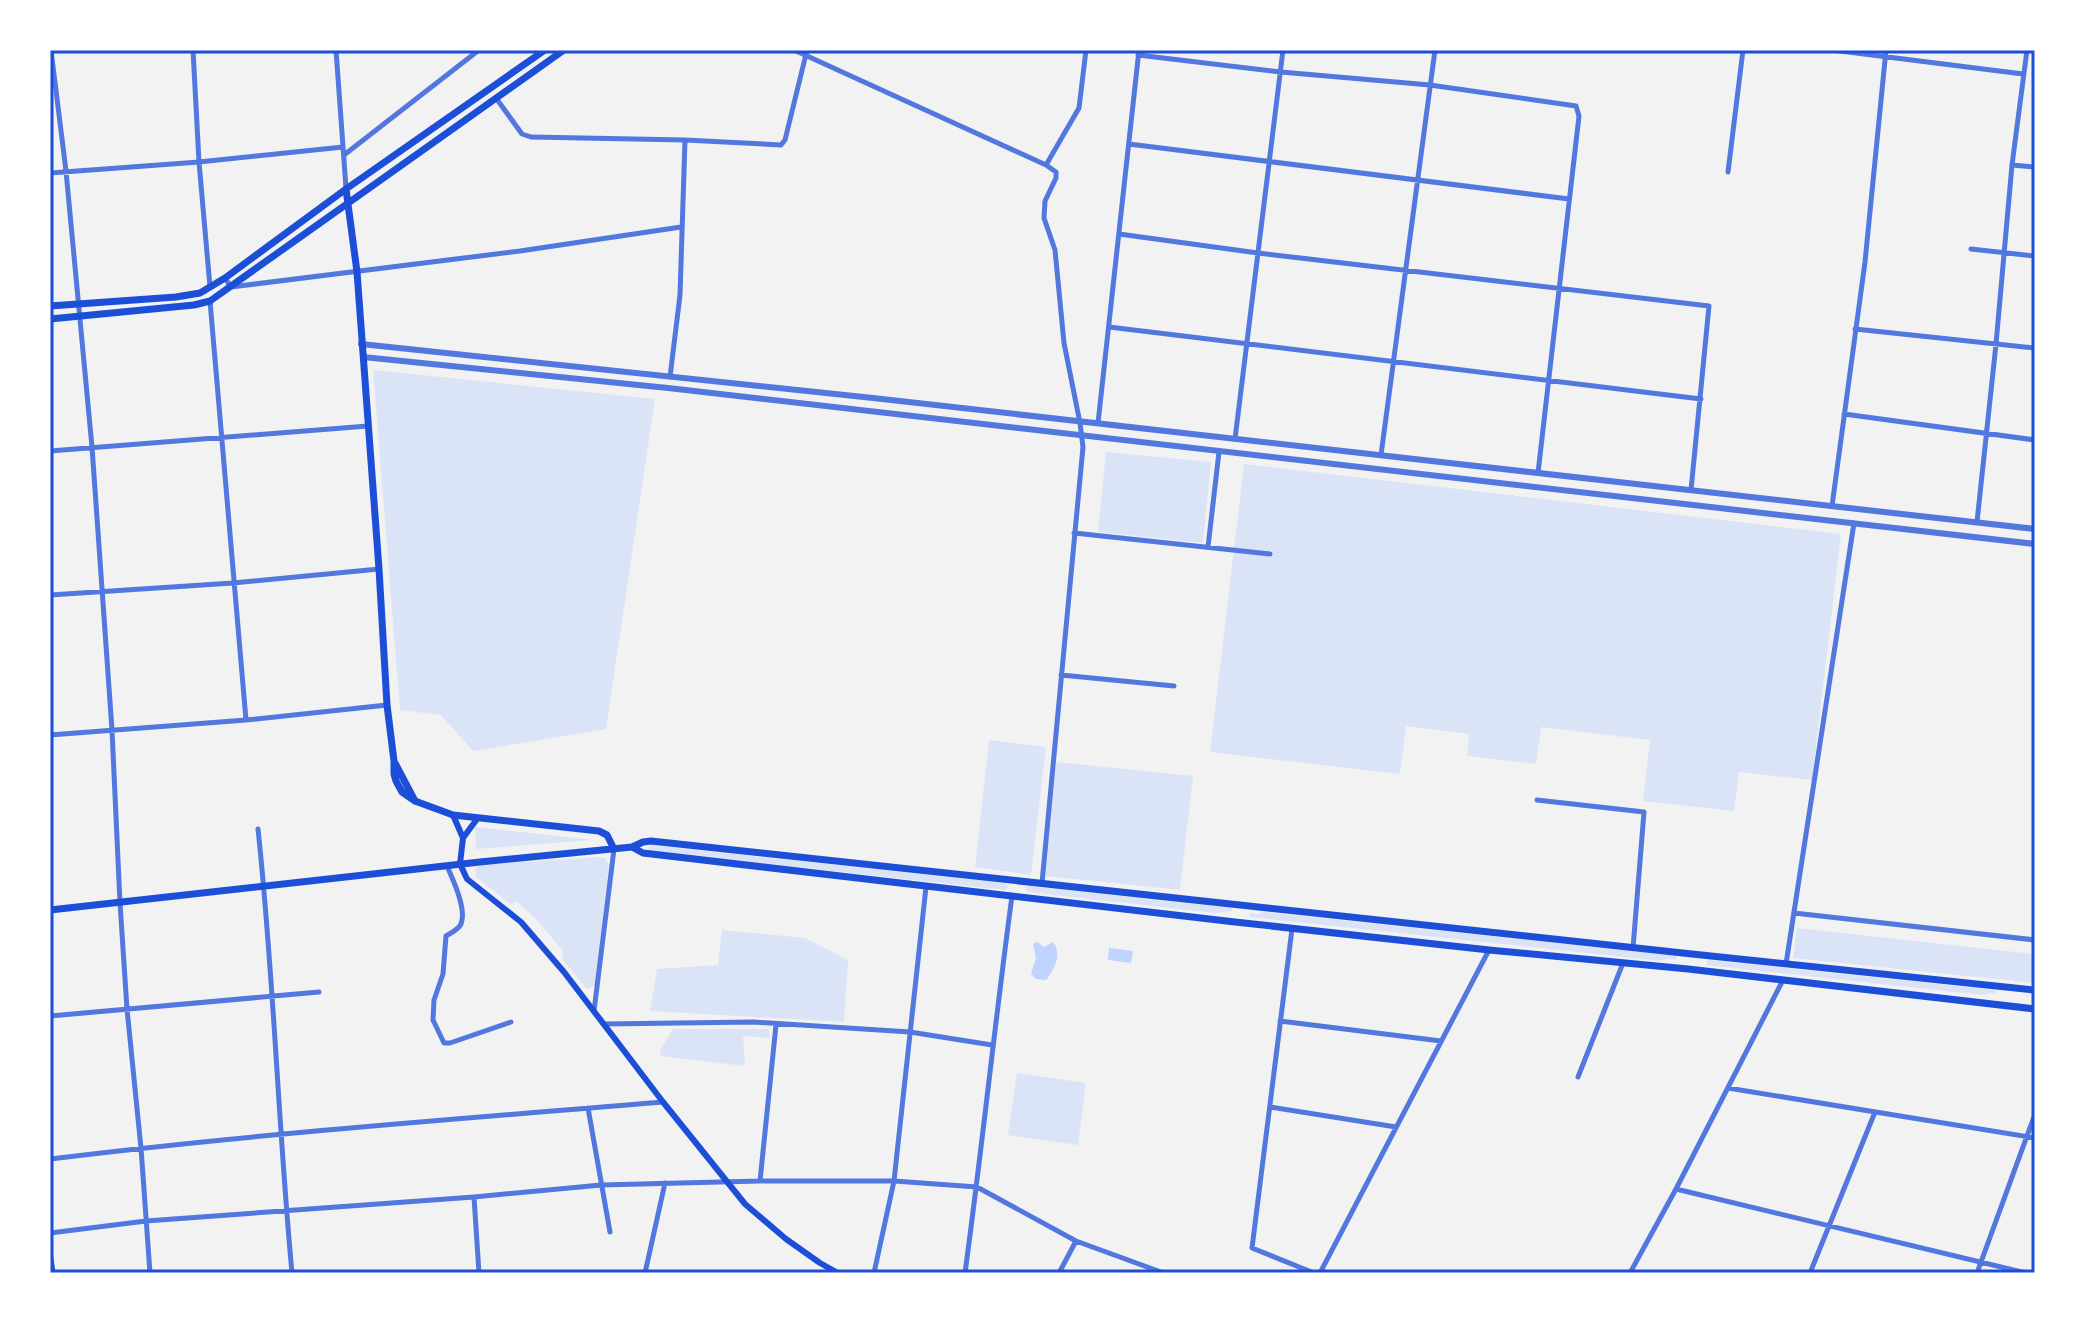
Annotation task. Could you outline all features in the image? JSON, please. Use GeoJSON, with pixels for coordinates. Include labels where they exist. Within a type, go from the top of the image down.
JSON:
{"type":"FeatureCollection","features":[{"type":"Feature","properties":{"kind":"main road"},"geometry":{"type":"LineString","coordinates":[[50,306],[200,293],[545,50]]}},
{"type":"Feature","properties":{"kind":"main road"},"geometry":{"type":"LineString","coordinates":[[50,319],[210,301],[564,50]]}},
{"type":"Feature","properties":{"kind":"main road"},"geometry":{"type":"LineString","coordinates":[[346,189],[357,272],[387,705],[394,761],[415,801],[453,815],[477,819],[599,831],[607,835],[614,849]]}},
{"type":"Feature","properties":{"kind":"main road"},"geometry":{"type":"LineString","coordinates":[[256,254],[264,263]]}},
{"type":"Feature","properties":{"kind":"main road"},"geometry":{"type":"LineString","coordinates":[[176,297],[178,307]]}},
{"type":"Feature","properties":{"kind":"main road"},"geometry":{"type":"LineString","coordinates":[[453,815],[463,838]]}},
{"type":"Feature","properties":{"kind":"main road"},"geometry":{"type":"LineString","coordinates":[[477,819],[463,838],[460,864],[467,879],[521,922],[564,972],[745,1204],[771,1228],[838,1273]]}},
{"type":"Feature","properties":{"kind":"main road"},"geometry":{"type":"LineString","coordinates":[[50,910],[632,847],[643,842],[673,843],[2035,990]]}},
{"type":"Feature","properties":{"kind":"main road"},"geometry":{"type":"LineString","coordinates":[[632,847],[643,853],[926,887],[2035,1009]]}},
{"type":"Feature","properties":{"kind":"main road"},"geometry":{"type":"LineString","coordinates":[[1235,922],[1239,905]]}},
{"type":"Feature","properties":{"kind":"main road"},"geometry":{"type":"LineString","coordinates":[[1688,969],[1692,954]]}},
{"type":"Feature","properties":{"kind":"main road"},"geometry":{"type":"LineString","coordinates":[[2002,1005],[2005,987]]}},
{"type":"Feature","properties":{"kind":"main road"},"geometry":{"type":"LineString","coordinates":[[50,1258],[52,1273]]}},
{"type":"Feature","properties":{"kind":"street"},"geometry":{"type":"LineString","coordinates":[[51,50],[81,316],[92,447],[127,1009],[150,1273]]}},
{"type":"Feature","properties":{"kind":"street"},"geometry":{"type":"LineString","coordinates":[[193,50],[210,287]]}},
{"type":"Feature","properties":{"kind":"street"},"geometry":{"type":"LineString","coordinates":[[336,50],[346,189]]}},
{"type":"Feature","properties":{"kind":"street"},"geometry":{"type":"LineString","coordinates":[[344,155],[479,50]]}},
{"type":"Feature","properties":{"kind":"street"},"geometry":{"type":"LineString","coordinates":[[794,50],[1056,172],[1045,201],[1044,218],[1055,250],[1064,343],[1082,437],[1042,883]]}},
{"type":"Feature","properties":{"kind":"street"},"geometry":{"type":"LineString","coordinates":[[1046,165],[1079,108],[1086,50]]}},
{"type":"Feature","properties":{"kind":"street"},"geometry":{"type":"LineString","coordinates":[[1235,439],[1283,50]]}},
{"type":"Feature","properties":{"kind":"street"},"geometry":{"type":"LineString","coordinates":[[1381,456],[1435,50]]}},
{"type":"Feature","properties":{"kind":"street"},"geometry":{"type":"LineString","coordinates":[[1728,172],[1743,50]]}},
{"type":"Feature","properties":{"kind":"street"},"geometry":{"type":"LineString","coordinates":[[1832,50],[1885,53],[2023,74]]}},
{"type":"Feature","properties":{"kind":"street"},"geometry":{"type":"LineString","coordinates":[[1977,522],[2012,165],[2027,50]]}},
{"type":"Feature","properties":{"kind":"street"},"geometry":{"type":"LineString","coordinates":[[1098,423],[1138,52],[1281,72],[1430,85],[1576,106],[1579,116],[1538,473]]}},
{"type":"Feature","properties":{"kind":"street"},"geometry":{"type":"LineString","coordinates":[[496,98],[522,134],[531,137],[778,145],[785,140],[806,53]]}},
{"type":"Feature","properties":{"kind":"street"},"geometry":{"type":"LineString","coordinates":[[1832,507],[1865,262],[1885,53]]}},
{"type":"Feature","properties":{"kind":"street"},"geometry":{"type":"LineString","coordinates":[[670,377],[680,295],[685,140]]}},
{"type":"Feature","properties":{"kind":"street"},"geometry":{"type":"LineString","coordinates":[[1129,144],[1569,199]]}},
{"type":"Feature","properties":{"kind":"street"},"geometry":{"type":"LineString","coordinates":[[50,173],[343,147]]}},
{"type":"Feature","properties":{"kind":"street"},"geometry":{"type":"LineString","coordinates":[[2012,165],[2035,167]]}},
{"type":"Feature","properties":{"kind":"street"},"geometry":{"type":"LineString","coordinates":[[225,278],[231,287],[681,227]]}},
{"type":"Feature","properties":{"kind":"street"},"geometry":{"type":"LineString","coordinates":[[1119,234],[1709,306],[1691,490]]}},
{"type":"Feature","properties":{"kind":"street"},"geometry":{"type":"LineString","coordinates":[[1971,249],[2035,256]]}},
{"type":"Feature","properties":{"kind":"street"},"geometry":{"type":"LineString","coordinates":[[210,301],[246,720]]}},
{"type":"Feature","properties":{"kind":"street"},"geometry":{"type":"LineString","coordinates":[[1109,327],[1701,399]]}},
{"type":"Feature","properties":{"kind":"street"},"geometry":{"type":"LineString","coordinates":[[1855,329],[2035,348]]}},
{"type":"Feature","properties":{"kind":"street"},"geometry":{"type":"LineString","coordinates":[[361,344],[1098,423],[2035,529]]}},
{"type":"Feature","properties":{"kind":"street"},"geometry":{"type":"LineString","coordinates":[[363,357],[668,388],[2035,544]]}},
{"type":"Feature","properties":{"kind":"street"},"geometry":{"type":"LineString","coordinates":[[1844,414],[2035,440]]}},
{"type":"Feature","properties":{"kind":"street"},"geometry":{"type":"LineString","coordinates":[[50,451],[368,426]]}},
{"type":"Feature","properties":{"kind":"street"},"geometry":{"type":"LineString","coordinates":[[1208,547],[1219,452]]}},
{"type":"Feature","properties":{"kind":"street"},"geometry":{"type":"LineString","coordinates":[[1786,964],[1854,523]]}},
{"type":"Feature","properties":{"kind":"street"},"geometry":{"type":"LineString","coordinates":[[1074,533],[1270,554]]}},
{"type":"Feature","properties":{"kind":"street"},"geometry":{"type":"LineString","coordinates":[[50,595],[233,583],[379,569]]}},
{"type":"Feature","properties":{"kind":"street"},"geometry":{"type":"LineString","coordinates":[[1061,675],[1174,686]]}},
{"type":"Feature","properties":{"kind":"street"},"geometry":{"type":"LineString","coordinates":[[50,735],[246,720],[387,705]]}},
{"type":"Feature","properties":{"kind":"street"},"geometry":{"type":"LineString","coordinates":[[1537,800],[1644,812],[1633,948]]}},
{"type":"Feature","properties":{"kind":"street"},"geometry":{"type":"LineString","coordinates":[[258,829],[292,1273]]}},
{"type":"Feature","properties":{"kind":"street"},"geometry":{"type":"LineString","coordinates":[[593,1012],[614,849]]}},
{"type":"Feature","properties":{"kind":"street"},"geometry":{"type":"LineString","coordinates":[[447,866],[460,900],[462,921],[446,936],[443,974],[434,1000],[433,1020],[444,1043],[511,1022]]}},
{"type":"Feature","properties":{"kind":"street"},"geometry":{"type":"LineString","coordinates":[[874,1273],[894,1181],[926,887]]}},
{"type":"Feature","properties":{"kind":"street"},"geometry":{"type":"LineString","coordinates":[[965,1273],[1012,896]]}},
{"type":"Feature","properties":{"kind":"street"},"geometry":{"type":"LineString","coordinates":[[1794,913],[2035,940]]}},
{"type":"Feature","properties":{"kind":"street"},"geometry":{"type":"LineString","coordinates":[[1292,929],[1252,1248],[1317,1273],[1489,950]]}},
{"type":"Feature","properties":{"kind":"street"},"geometry":{"type":"LineString","coordinates":[[1578,1077],[1623,962]]}},
{"type":"Feature","properties":{"kind":"street"},"geometry":{"type":"LineString","coordinates":[[1630,1273],[1784,979]]}},
{"type":"Feature","properties":{"kind":"street"},"geometry":{"type":"LineString","coordinates":[[50,1016],[319,992]]}},
{"type":"Feature","properties":{"kind":"street"},"geometry":{"type":"LineString","coordinates":[[1280,1021],[1441,1041]]}},
{"type":"Feature","properties":{"kind":"street"},"geometry":{"type":"LineString","coordinates":[[602,1024],[754,1022],[910,1032],[992,1045]]}},
{"type":"Feature","properties":{"kind":"street"},"geometry":{"type":"LineString","coordinates":[[760,1181],[776,1025]]}},
{"type":"Feature","properties":{"kind":"street"},"geometry":{"type":"LineString","coordinates":[[1728,1088],[2031,1138]]}},
{"type":"Feature","properties":{"kind":"street"},"geometry":{"type":"LineString","coordinates":[[50,1159],[141,1148],[663,1102]]}},
{"type":"Feature","properties":{"kind":"street"},"geometry":{"type":"LineString","coordinates":[[1270,1107],[1396,1127]]}},
{"type":"Feature","properties":{"kind":"street"},"geometry":{"type":"LineString","coordinates":[[588,1108],[610,1232]]}},
{"type":"Feature","properties":{"kind":"street"},"geometry":{"type":"LineString","coordinates":[[1810,1273],[1875,1112]]}},
{"type":"Feature","properties":{"kind":"street"},"geometry":{"type":"LineString","coordinates":[[1977,1273],[2031,1138],[2035,1114]]}},
{"type":"Feature","properties":{"kind":"street"},"geometry":{"type":"LineString","coordinates":[[50,1233],[146,1221],[601,1185],[894,1181],[977,1187],[1076,1241],[1161,1272]]}},
{"type":"Feature","properties":{"kind":"street"},"geometry":{"type":"LineString","coordinates":[[645,1273],[665,1183]]}},
{"type":"Feature","properties":{"kind":"street"},"geometry":{"type":"LineString","coordinates":[[1676,1189],[2026,1273]]}},
{"type":"Feature","properties":{"kind":"street"},"geometry":{"type":"LineString","coordinates":[[474,1197],[479,1273]]}},
{"type":"Feature","properties":{"kind":"street"},"geometry":{"type":"LineString","coordinates":[[1059,1273],[1076,1241]]}},
{"type":"Feature","properties":{"kind":"street"},"geometry":{"type":"LineString","coordinates":[[820,1263],[820,1273]]}},
{"type":"Feature","properties":{"kind":"shaded area"},"geometry":{"type":"Polygon","coordinates":[[[373,370],[655,399],[606,729],[473,751],[441,715],[400,710],[373,370]]]}},
{"type":"Feature","properties":{"kind":"shaded area"},"geometry":{"type":"Polygon","coordinates":[[[1106,452],[1211,462],[1203,543],[1098,532],[1106,452]]]}},
{"type":"Feature","properties":{"kind":"shaded area"},"geometry":{"type":"Polygon","coordinates":[[[1244,464],[1841,534],[1812,780],[1739,772],[1734,811],[1643,801],[1650,740],[1541,727],[1536,764],[1467,756],[1469,734],[1406,726],[1400,774],[1210,752],[1244,464]]]}},
{"type":"Feature","properties":{"kind":"shaded area"},"geometry":{"type":"Polygon","coordinates":[[[989,740],[1046,747],[1031,875],[975,867],[989,740]]]}},
{"type":"Feature","properties":{"kind":"shaded area"},"geometry":{"type":"Polygon","coordinates":[[[1056,762],[1193,776],[1180,890],[1044,876],[1056,762]]]}},
{"type":"Feature","properties":{"kind":"shaded area"},"geometry":{"type":"Polygon","coordinates":[[[475,827],[594,840],[476,849],[475,827]]]}},
{"type":"Feature","properties":{"kind":"shaded area"},"geometry":{"type":"Polygon","coordinates":[[[651,845],[1005,883],[1008,887],[1005,890],[650,851],[648,848],[651,845]]]}},
{"type":"Feature","properties":{"kind":"shaded area"},"geometry":{"type":"Polygon","coordinates":[[[605,858],[609,865],[595,985],[587,989],[562,959],[563,951],[536,919],[517,902],[510,904],[476,877],[475,869],[480,865],[605,858]]]}},
{"type":"Feature","properties":{"kind":"shaded area"},"geometry":{"type":"Polygon","coordinates":[[[1028,886],[1232,908],[1232,911],[1215,913],[1027,892],[1028,886]]]}},
{"type":"Feature","properties":{"kind":"shaded area"},"geometry":{"type":"Polygon","coordinates":[[[1264,912],[1677,956],[1676,960],[1668,958],[1661,961],[1250,917],[1249,913],[1264,912]]]}},
{"type":"Feature","properties":{"kind":"shaded area"},"geometry":{"type":"Polygon","coordinates":[[[1797,928],[2035,954],[2035,983],[1793,958],[1797,928]]]}},
{"type":"Feature","properties":{"kind":"shaded area"},"geometry":{"type":"Polygon","coordinates":[[[722,930],[805,938],[848,960],[844,1022],[650,1011],[657,969],[718,965],[722,930]]]}},
{"type":"Feature","properties":{"kind":"shaded area"},"geometry":{"type":"Polygon","coordinates":[[[1708,960],[1995,990],[1995,993],[1982,995],[1706,965],[1708,960]]]}},
{"type":"Feature","properties":{"kind":"shaded area"},"geometry":{"type":"Polygon","coordinates":[[[673,1029],[769,1029],[770,1038],[743,1036],[745,1066],[660,1056],[661,1048],[673,1029]]]}},
{"type":"Feature","properties":{"kind":"shaded area"},"geometry":{"type":"Polygon","coordinates":[[[1017,1073],[1086,1083],[1078,1145],[1008,1135],[1017,1073]]]}},
{"type":"Feature","properties":{"kind":"water"},"geometry":{"type":"Polygon","coordinates":[[[1037,942],[1044,947],[1053,942],[1057,951],[1055,966],[1046,980],[1036,979],[1031,974],[1036,958],[1033,944],[1037,942]]]}},
{"type":"Feature","properties":{"kind":"water"},"geometry":{"type":"Polygon","coordinates":[[[1109,948],[1133,951],[1131,963],[1108,960],[1109,948]]]}}]}
